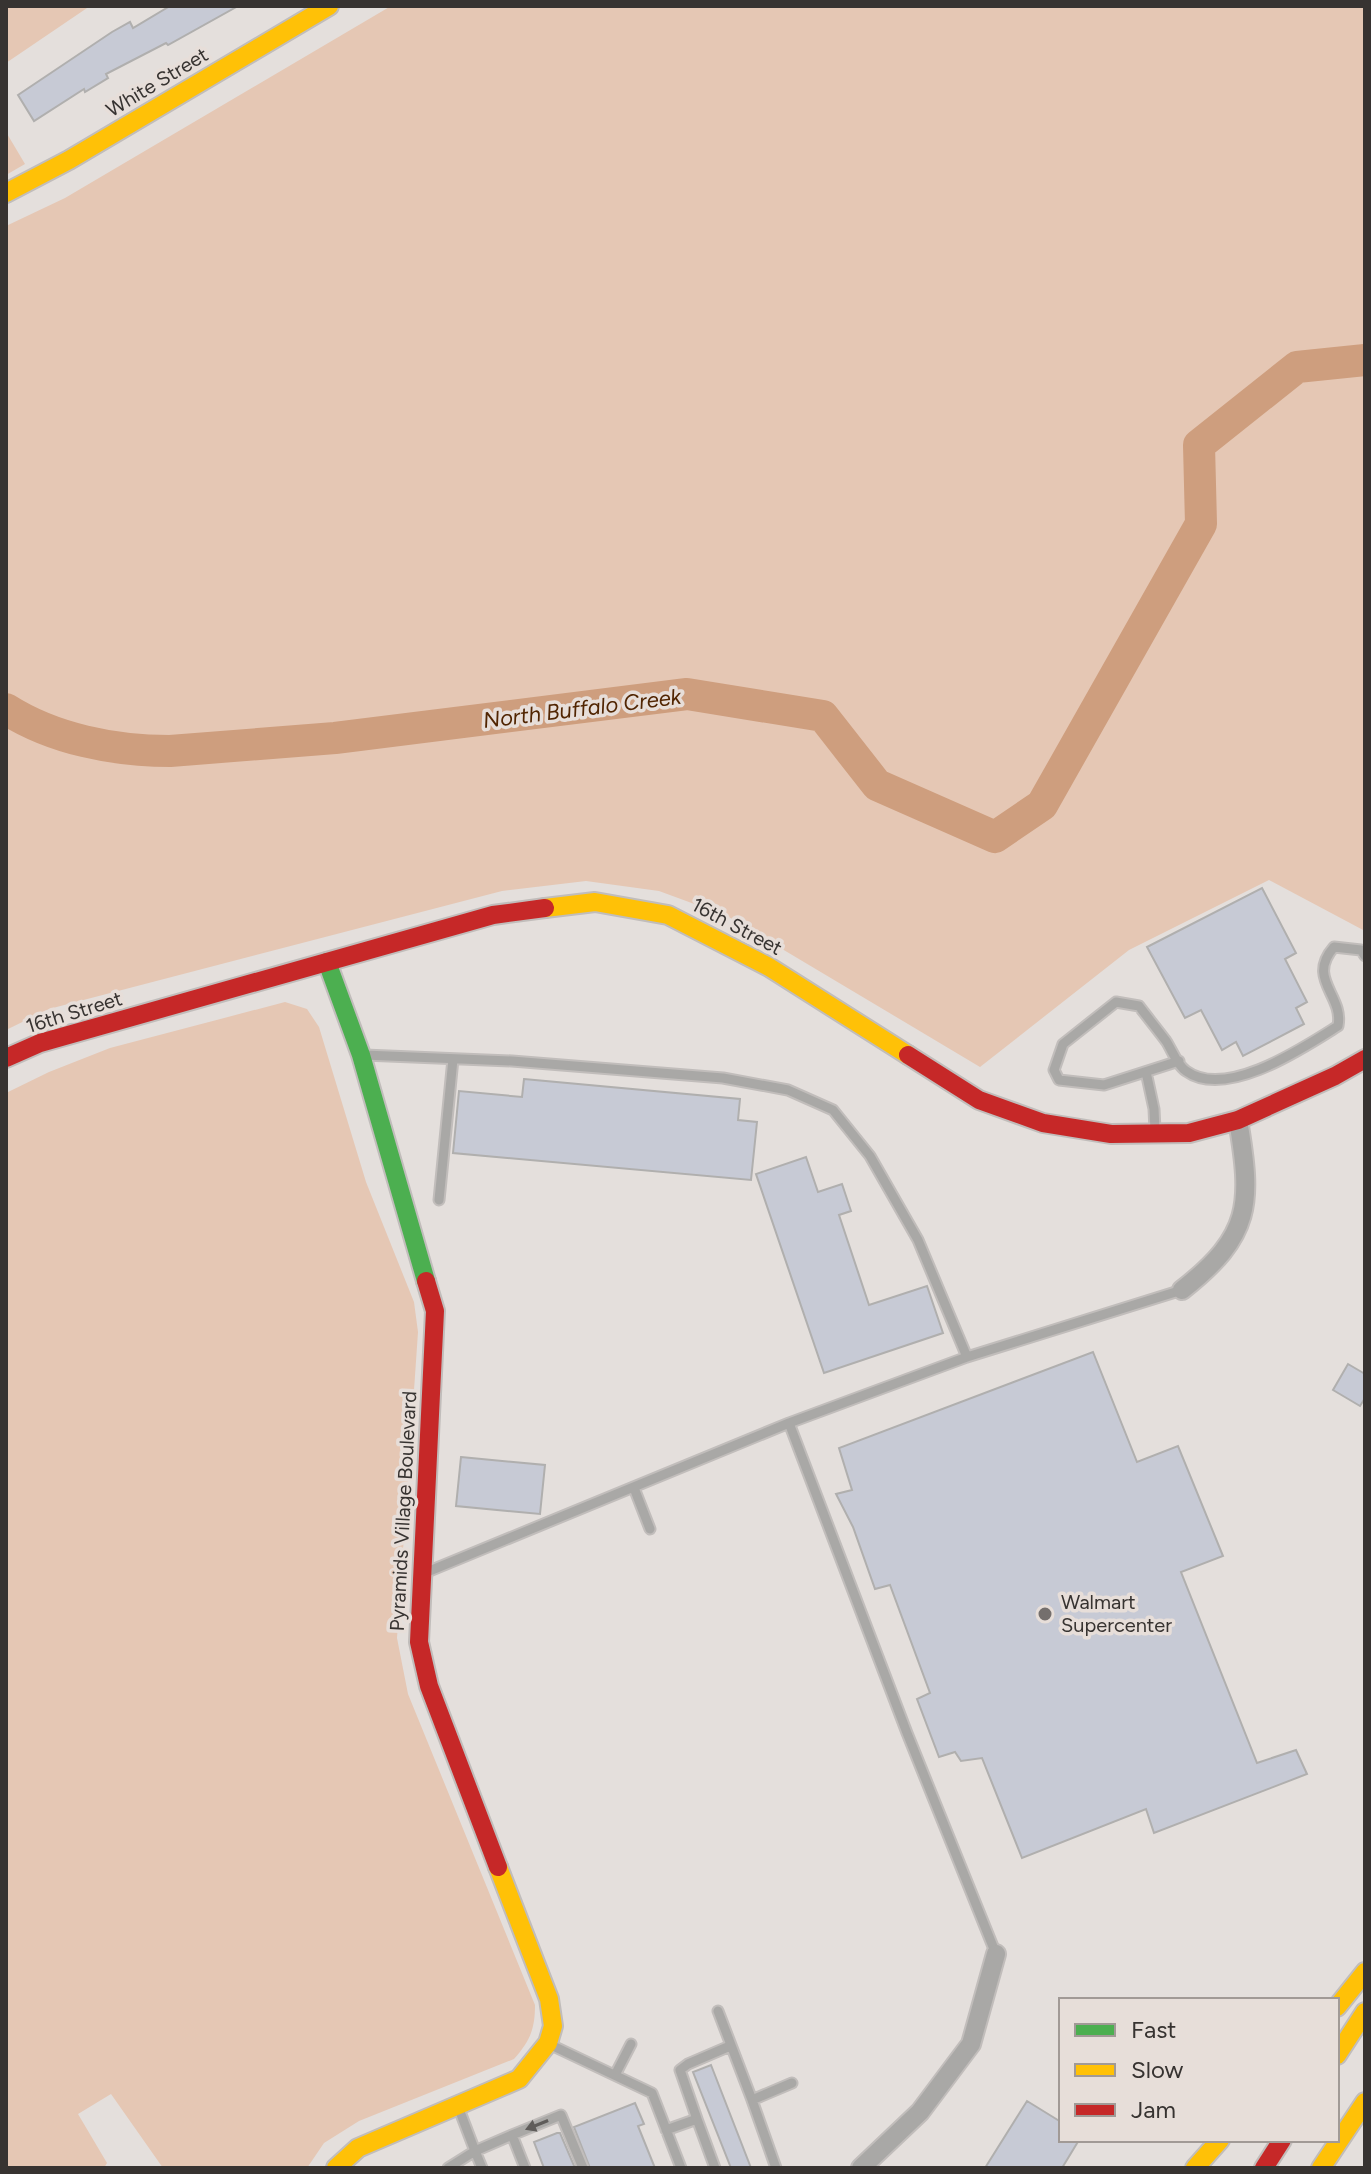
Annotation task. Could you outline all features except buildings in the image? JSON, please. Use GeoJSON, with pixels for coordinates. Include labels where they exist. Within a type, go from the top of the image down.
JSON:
{"type":"FeatureCollection","features":[{"type":"Feature","properties":{"kind":"main road","name":"White Street"},"geometry":{"type":"LineString","coordinates":[[6,193],[69,160],[329,6]]}},
{"type":"Feature","properties":{"kind":"main road","name":"16th Street"},"geometry":{"type":"LineString","coordinates":[[6,1058],[40,1043],[493,915],[595,902],[668,915],[769,967],[979,1100],[1043,1123],[1111,1134],[1189,1133],[1238,1120],[1365,1059]]}},
{"type":"Feature","properties":{"kind":"main road","name":"Pyramids Village Boulevard"},"geometry":{"type":"LineString","coordinates":[[327,962],[361,1055],[435,1311],[419,1642],[429,1686],[549,1999],[553,2026],[548,2043]]}},
{"type":"Feature","properties":{"kind":"main road"},"geometry":{"type":"LineString","coordinates":[[1339,2004],[1365,1972]]}},
{"type":"Feature","properties":{"kind":"main road"},"geometry":{"type":"LineString","coordinates":[[1339,2052],[1365,2012]]}},
{"type":"Feature","properties":{"kind":"main road"},"geometry":{"type":"LineString","coordinates":[[336,2168],[358,2148],[519,2079],[548,2043]]}},
{"type":"Feature","properties":{"kind":"main road"},"geometry":{"type":"LineString","coordinates":[[1339,2141],[1365,2102]]}},
{"type":"Feature","properties":{"kind":"main road"},"geometry":{"type":"LineString","coordinates":[[1336,2168],[1365,2110]]}},
{"type":"Feature","properties":{"kind":"main road"},"geometry":{"type":"LineString","coordinates":[[1195,2168],[1218,2142]]}},
{"type":"Feature","properties":{"kind":"main road"},"geometry":{"type":"LineString","coordinates":[[1264,2168],[1281,2142]]}},
{"type":"Feature","properties":{"kind":"main road"},"geometry":{"type":"LineString","coordinates":[[1321,2168],[1338,2142]]}},
{"type":"Feature","properties":{"kind":"street"},"geometry":{"type":"LineString","coordinates":[[1182,1290],[1231,1244],[1242,1217],[1247,1175],[1238,1120]]}},
{"type":"Feature","properties":{"kind":"street"},"geometry":{"type":"LineString","coordinates":[[861,2168],[920,2112],[971,2044],[996,1954]]}},
{"type":"Feature","properties":{"kind":"lane"},"geometry":{"type":"LineString","coordinates":[[1179,1061],[1104,1085],[1059,1080],[1054,1070],[1063,1044],[1116,1002],[1139,1006],[1179,1061],[1184,1071],[1210,1081],[1231,1079],[1295,1053],[1338,1026],[1340,1018],[1323,979],[1326,955],[1334,947],[1361,950],[1365,956]]}},
{"type":"Feature","properties":{"kind":"lane"},"geometry":{"type":"LineString","coordinates":[[361,1055],[723,1078],[788,1090],[833,1110],[870,1156],[918,1240],[967,1357]]}},
{"type":"Feature","properties":{"kind":"lane"},"geometry":{"type":"LineString","coordinates":[[439,1200],[453,1059]]}},
{"type":"Feature","properties":{"kind":"lane"},"geometry":{"type":"LineString","coordinates":[[1146,1072],[1154,1109],[1155,1134]]}},
{"type":"Feature","properties":{"kind":"lane"},"geometry":{"type":"LineString","coordinates":[[424,1574],[789,1423],[967,1357],[1182,1290]]}},
{"type":"Feature","properties":{"kind":"lane"},"geometry":{"type":"LineString","coordinates":[[789,1423],[907,1733],[996,1954]]}},
{"type":"Feature","properties":{"kind":"lane"},"geometry":{"type":"LineString","coordinates":[[634,1488],[650,1529]]}},
{"type":"Feature","properties":{"kind":"lane"},"geometry":{"type":"LineString","coordinates":[[718,2011],[776,2168]]}},
{"type":"Feature","properties":{"kind":"lane"},"geometry":{"type":"LineString","coordinates":[[548,2043],[652,2093],[681,2168]]}},
{"type":"Feature","properties":{"kind":"lane"},"geometry":{"type":"LineString","coordinates":[[615,2075],[631,2044]]}},
{"type":"Feature","properties":{"kind":"lane"},"geometry":{"type":"LineString","coordinates":[[715,2168],[680,2070],[730,2046]]}},
{"type":"Feature","properties":{"kind":"lane"},"geometry":{"type":"LineString","coordinates":[[752,2100],[792,2083]]}},
{"type":"Feature","properties":{"kind":"lane"},"geometry":{"type":"LineString","coordinates":[[457,2105],[482,2168]]}},
{"type":"Feature","properties":{"kind":"lane"},"geometry":{"type":"LineString","coordinates":[[448,2168],[475,2151],[561,2115],[583,2168]]}},
{"type":"Feature","properties":{"kind":"lane"},"geometry":{"type":"LineString","coordinates":[[666,2130],[697,2119]]}},
{"type":"Feature","properties":{"kind":"lane"},"geometry":{"type":"LineString","coordinates":[[512,2135],[525,2168]]}},
{"type":"Feature","properties":{"kind":"shaded area"},"geometry":{"type":"Polygon","coordinates":[[[6,6],[90,6],[6,63],[6,6]]]}},
{"type":"Feature","properties":{"kind":"shaded area"},"geometry":{"type":"Polygon","coordinates":[[[391,6],[1365,6],[1365,931],[1269,880],[1129,950],[980,1067],[727,916],[659,891],[586,881],[502,891],[49,1009],[6,1030],[6,226],[65,198],[391,6]]]}},
{"type":"Feature","properties":{"kind":"shaded area"},"geometry":{"type":"Polygon","coordinates":[[[6,132],[25,164],[6,175],[6,132]]]}},
{"type":"Feature","properties":{"kind":"shaded area"},"geometry":{"type":"Polygon","coordinates":[[[285,1002],[307,1009],[319,1027],[366,1182],[414,1302],[418,1332],[397,1638],[408,1694],[535,2005],[533,2028],[514,2059],[359,2121],[324,2143],[307,2168],[163,2168],[111,2094],[78,2114],[107,2163],[104,2168],[6,2168],[6,1093],[110,1048],[285,1002]]]}},
{"type":"Feature","properties":{"kind":"waterway","name":"North Buffalo Creek"},"geometry":{"type":"LineString","coordinates":[[6,709],[44,728],[85,741],[127,749],[170,751],[335,738],[687,694],[823,716],[877,785],[995,837],[1042,805],[1201,524],[1199,445],[1297,367],[1365,360]]}},
{"type":"Feature","properties":{"kind":"traffic: fast"},"geometry":{"type":"LineString","coordinates":[[327,962],[361,1055],[426,1281]]}},
{"type":"Feature","properties":{"kind":"traffic: slow"},"geometry":{"type":"LineString","coordinates":[[6,193],[69,160],[329,6]]}},
{"type":"Feature","properties":{"kind":"traffic: slow"},"geometry":{"type":"LineString","coordinates":[[545,908],[595,902],[668,915],[769,967],[908,1055]]}},
{"type":"Feature","properties":{"kind":"traffic: slow"},"geometry":{"type":"LineString","coordinates":[[336,2168],[358,2148],[519,2079],[548,2043],[553,2026],[549,1999],[498,1867]]}},
{"type":"Feature","properties":{"kind":"traffic: slow"},"geometry":{"type":"LineString","coordinates":[[1339,2004],[1365,1972]]}},
{"type":"Feature","properties":{"kind":"traffic: slow"},"geometry":{"type":"LineString","coordinates":[[1339,2052],[1365,2012]]}},
{"type":"Feature","properties":{"kind":"traffic: slow"},"geometry":{"type":"LineString","coordinates":[[1339,2141],[1365,2102]]}},
{"type":"Feature","properties":{"kind":"traffic: slow"},"geometry":{"type":"LineString","coordinates":[[1195,2168],[1218,2142]]}},
{"type":"Feature","properties":{"kind":"traffic: slow"},"geometry":{"type":"LineString","coordinates":[[1321,2168],[1338,2142]]}},
{"type":"Feature","properties":{"kind":"traffic: jam"},"geometry":{"type":"LineString","coordinates":[[6,1058],[40,1043],[493,915],[545,908]]}},
{"type":"Feature","properties":{"kind":"traffic: jam"},"geometry":{"type":"LineString","coordinates":[[908,1055],[979,1100],[1043,1123],[1111,1134],[1189,1133],[1238,1120],[1365,1059]]}},
{"type":"Feature","properties":{"kind":"traffic: jam"},"geometry":{"type":"LineString","coordinates":[[426,1281],[435,1311],[419,1642],[429,1686],[498,1867]]}},
{"type":"Feature","properties":{"kind":"traffic: jam"},"geometry":{"type":"LineString","coordinates":[[1264,2168],[1281,2142]]}},
{"type":"Feature","properties":{"kind":"place","name":"Walmart Supercenter"},"geometry":{"type":"Point","coordinates":[1045,1614]}}]}
